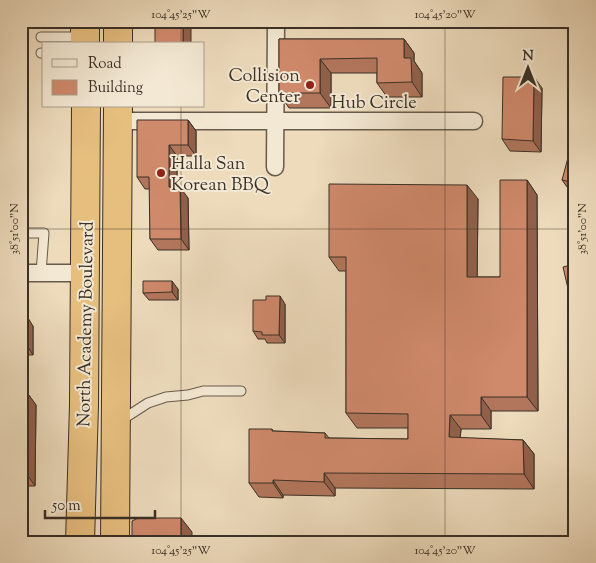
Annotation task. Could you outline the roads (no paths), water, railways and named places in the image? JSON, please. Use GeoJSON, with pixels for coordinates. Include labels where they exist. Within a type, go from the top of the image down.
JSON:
{"type":"FeatureCollection","features":[{"type":"Feature","properties":{"kind":"highway"},"geometry":{"type":"LineString","coordinates":[[118,21],[118,42]]}},
{"type":"Feature","properties":{"kind":"highway","name":"North Academy Boulevard"},"geometry":{"type":"LineString","coordinates":[[80,542],[86,273],[86,108]]}},
{"type":"Feature","properties":{"kind":"highway","name":"North Academy Boulevard"},"geometry":{"type":"LineString","coordinates":[[115,542],[118,114]]}},
{"type":"Feature","properties":{"kind":"street"},"geometry":{"type":"LineString","coordinates":[[275,167],[276,21]]}},
{"type":"Feature","properties":{"kind":"street","name":"Hub Circle"},"geometry":{"type":"LineString","coordinates":[[118,114],[275,122],[474,121]]}},
{"type":"Feature","properties":{"kind":"street"},"geometry":{"type":"LineString","coordinates":[[21,273],[86,273]]}},
{"type":"Feature","properties":{"kind":"lane"},"geometry":{"type":"LineString","coordinates":[[21,51],[22,21]]}},
{"type":"Feature","properties":{"kind":"lane"},"geometry":{"type":"LineString","coordinates":[[41,37],[85,34]]}},
{"type":"Feature","properties":{"kind":"lane"},"geometry":{"type":"LineString","coordinates":[[21,233],[44,233],[41,273]]}},
{"type":"Feature","properties":{"kind":"lane"},"geometry":{"type":"LineString","coordinates":[[116,424],[148,403],[166,397],[188,395],[202,391],[241,391]]}},
{"type":"Feature","properties":{"kind":"place","name":"Collision Center"},"geometry":{"type":"Point","coordinates":[310,85]}},
{"type":"Feature","properties":{"kind":"place","name":"Halla San Korean BBQ"},"geometry":{"type":"Point","coordinates":[161,173]}}]}
